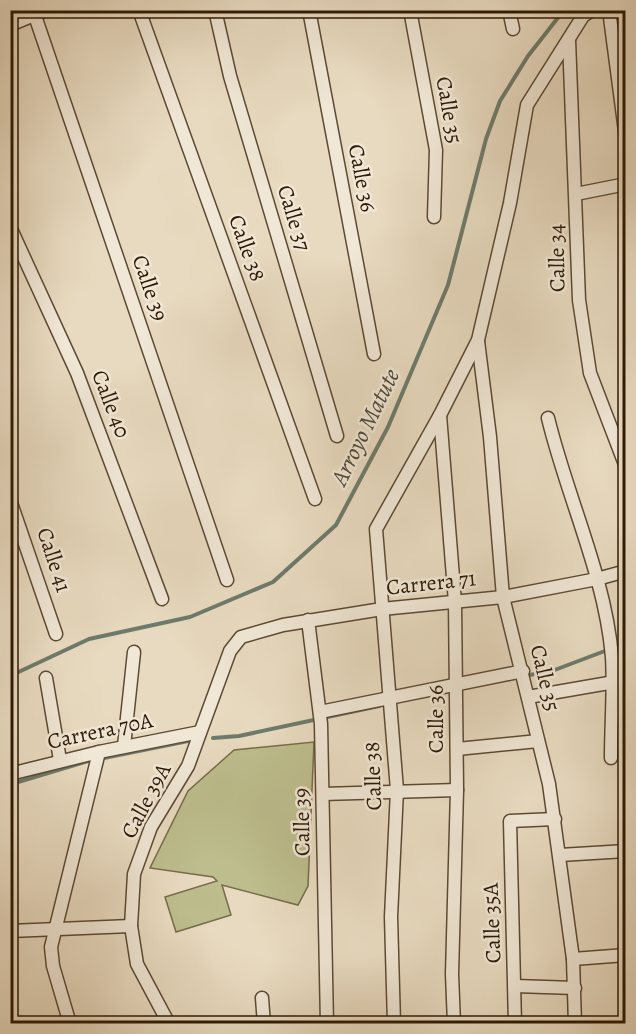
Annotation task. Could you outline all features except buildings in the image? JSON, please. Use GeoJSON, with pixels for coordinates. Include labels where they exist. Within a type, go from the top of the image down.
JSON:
{"type":"FeatureCollection","features":[{"type":"Feature","properties":{"kind":"street","name":"Calle 38"},"geometry":{"type":"LineString","coordinates":[[139,10],[315,499]]}},
{"type":"Feature","properties":{"kind":"street","name":"Calle 37"},"geometry":{"type":"LineString","coordinates":[[215,10],[230,76],[337,436]]}},
{"type":"Feature","properties":{"kind":"street","name":"Calle 36"},"geometry":{"type":"LineString","coordinates":[[309,10],[375,354]]}},
{"type":"Feature","properties":{"kind":"street","name":"Calle 35"},"geometry":{"type":"LineString","coordinates":[[410,10],[436,150],[434,217]]}},
{"type":"Feature","properties":{"kind":"street"},"geometry":{"type":"LineString","coordinates":[[509,10],[513,29]]}},
{"type":"Feature","properties":{"kind":"street"},"geometry":{"type":"LineString","coordinates":[[440,415],[478,340],[510,202],[527,105],[583,16],[592,10]]}},
{"type":"Feature","properties":{"kind":"street"},"geometry":{"type":"LineString","coordinates":[[609,10],[626,139]]}},
{"type":"Feature","properties":{"kind":"street"},"geometry":{"type":"LineString","coordinates":[[10,25],[38,12]]}},
{"type":"Feature","properties":{"kind":"street","name":"Calle 39"},"geometry":{"type":"LineString","coordinates":[[38,12],[227,580]]}},
{"type":"Feature","properties":{"kind":"street","name":"Calle 34"},"geometry":{"type":"LineString","coordinates":[[569,40],[579,300],[590,373],[625,466]]}},
{"type":"Feature","properties":{"kind":"street"},"geometry":{"type":"LineString","coordinates":[[576,194],[626,184]]}},
{"type":"Feature","properties":{"kind":"street","name":"Calle 40"},"geometry":{"type":"LineString","coordinates":[[10,227],[77,373],[162,599]]}},
{"type":"Feature","properties":{"kind":"street","name":"Calle 35"},"geometry":{"type":"LineString","coordinates":[[478,340],[490,437],[503,597],[538,741],[544,754],[555,819],[573,959],[575,1023]]}},
{"type":"Feature","properties":{"kind":"street","name":"Calle 38"},"geometry":{"type":"LineString","coordinates":[[394,1023],[391,916],[397,790],[376,529],[440,415]]}},
{"type":"Feature","properties":{"kind":"street","name":"Calle 36"},"geometry":{"type":"LineString","coordinates":[[440,415],[456,602],[458,790],[452,974],[454,1023]]}},
{"type":"Feature","properties":{"kind":"street"},"geometry":{"type":"LineString","coordinates":[[548,418],[597,579],[611,652],[611,758]]}},
{"type":"Feature","properties":{"kind":"street","name":"Calle 41"},"geometry":{"type":"LineString","coordinates":[[10,500],[56,634]]}},
{"type":"Feature","properties":{"kind":"street","name":"Carrera 71"},"geometry":{"type":"LineString","coordinates":[[242,637],[308,620],[382,609],[503,597],[597,579],[626,571]]}},
{"type":"Feature","properties":{"kind":"street","name":"Calle 39"},"geometry":{"type":"LineString","coordinates":[[308,620],[321,717],[327,1023]]}},
{"type":"Feature","properties":{"kind":"street","name":"Calle 39A"},"geometry":{"type":"LineString","coordinates":[[169,1023],[137,964],[131,926],[134,874],[147,836],[188,766],[230,651],[242,637]]}},
{"type":"Feature","properties":{"kind":"street"},"geometry":{"type":"LineString","coordinates":[[124,746],[134,652]]}},
{"type":"Feature","properties":{"kind":"street"},"geometry":{"type":"LineString","coordinates":[[321,717],[523,675]]}},
{"type":"Feature","properties":{"kind":"street"},"geometry":{"type":"LineString","coordinates":[[46,678],[60,760]]}},
{"type":"Feature","properties":{"kind":"street"},"geometry":{"type":"LineString","coordinates":[[528,697],[626,680]]}},
{"type":"Feature","properties":{"kind":"street","name":"Carrera 70A"},"geometry":{"type":"LineString","coordinates":[[11,774],[60,760],[200,732]]}},
{"type":"Feature","properties":{"kind":"street"},"geometry":{"type":"LineString","coordinates":[[457,749],[538,741]]}},
{"type":"Feature","properties":{"kind":"street"},"geometry":{"type":"LineString","coordinates":[[70,1023],[53,966],[51,947],[99,752]]}},
{"type":"Feature","properties":{"kind":"street"},"geometry":{"type":"LineString","coordinates":[[10,834],[11,774]]}},
{"type":"Feature","properties":{"kind":"street"},"geometry":{"type":"LineString","coordinates":[[323,794],[397,790],[458,790]]}},
{"type":"Feature","properties":{"kind":"street","name":"Calle 35A"},"geometry":{"type":"LineString","coordinates":[[515,1023],[510,821],[555,819]]}},
{"type":"Feature","properties":{"kind":"street"},"geometry":{"type":"LineString","coordinates":[[560,855],[626,851]]}},
{"type":"Feature","properties":{"kind":"street"},"geometry":{"type":"LineString","coordinates":[[10,931],[131,926]]}},
{"type":"Feature","properties":{"kind":"street"},"geometry":{"type":"LineString","coordinates":[[573,959],[626,955]]}},
{"type":"Feature","properties":{"kind":"street"},"geometry":{"type":"LineString","coordinates":[[515,987],[575,988]]}},
{"type":"Feature","properties":{"kind":"street"},"geometry":{"type":"LineString","coordinates":[[261,998],[264,1023]]}},
{"type":"Feature","properties":{"kind":"green space"},"geometry":{"type":"Polygon","coordinates":[[[314,742],[308,886],[298,905],[222,885],[231,915],[176,932],[165,897],[217,881],[213,877],[150,868],[188,791],[234,750],[314,742]]]}},
{"type":"Feature","properties":{"kind":"waterway","name":"Arroyo Matute"},"geometry":{"type":"LineString","coordinates":[[10,676],[89,639],[190,617],[273,582],[336,525],[388,427],[448,285],[486,139],[500,101],[528,56],[564,10]]}},
{"type":"Feature","properties":{"kind":"waterway"},"geometry":{"type":"LineString","coordinates":[[524,676],[552,671],[626,643]]}},
{"type":"Feature","properties":{"kind":"waterway"},"geometry":{"type":"LineString","coordinates":[[213,738],[239,736],[379,706]]}},
{"type":"Feature","properties":{"kind":"waterway"},"geometry":{"type":"LineString","coordinates":[[104,758],[193,740]]}},
{"type":"Feature","properties":{"kind":"waterway"},"geometry":{"type":"LineString","coordinates":[[18,782],[88,761]]}}]}
